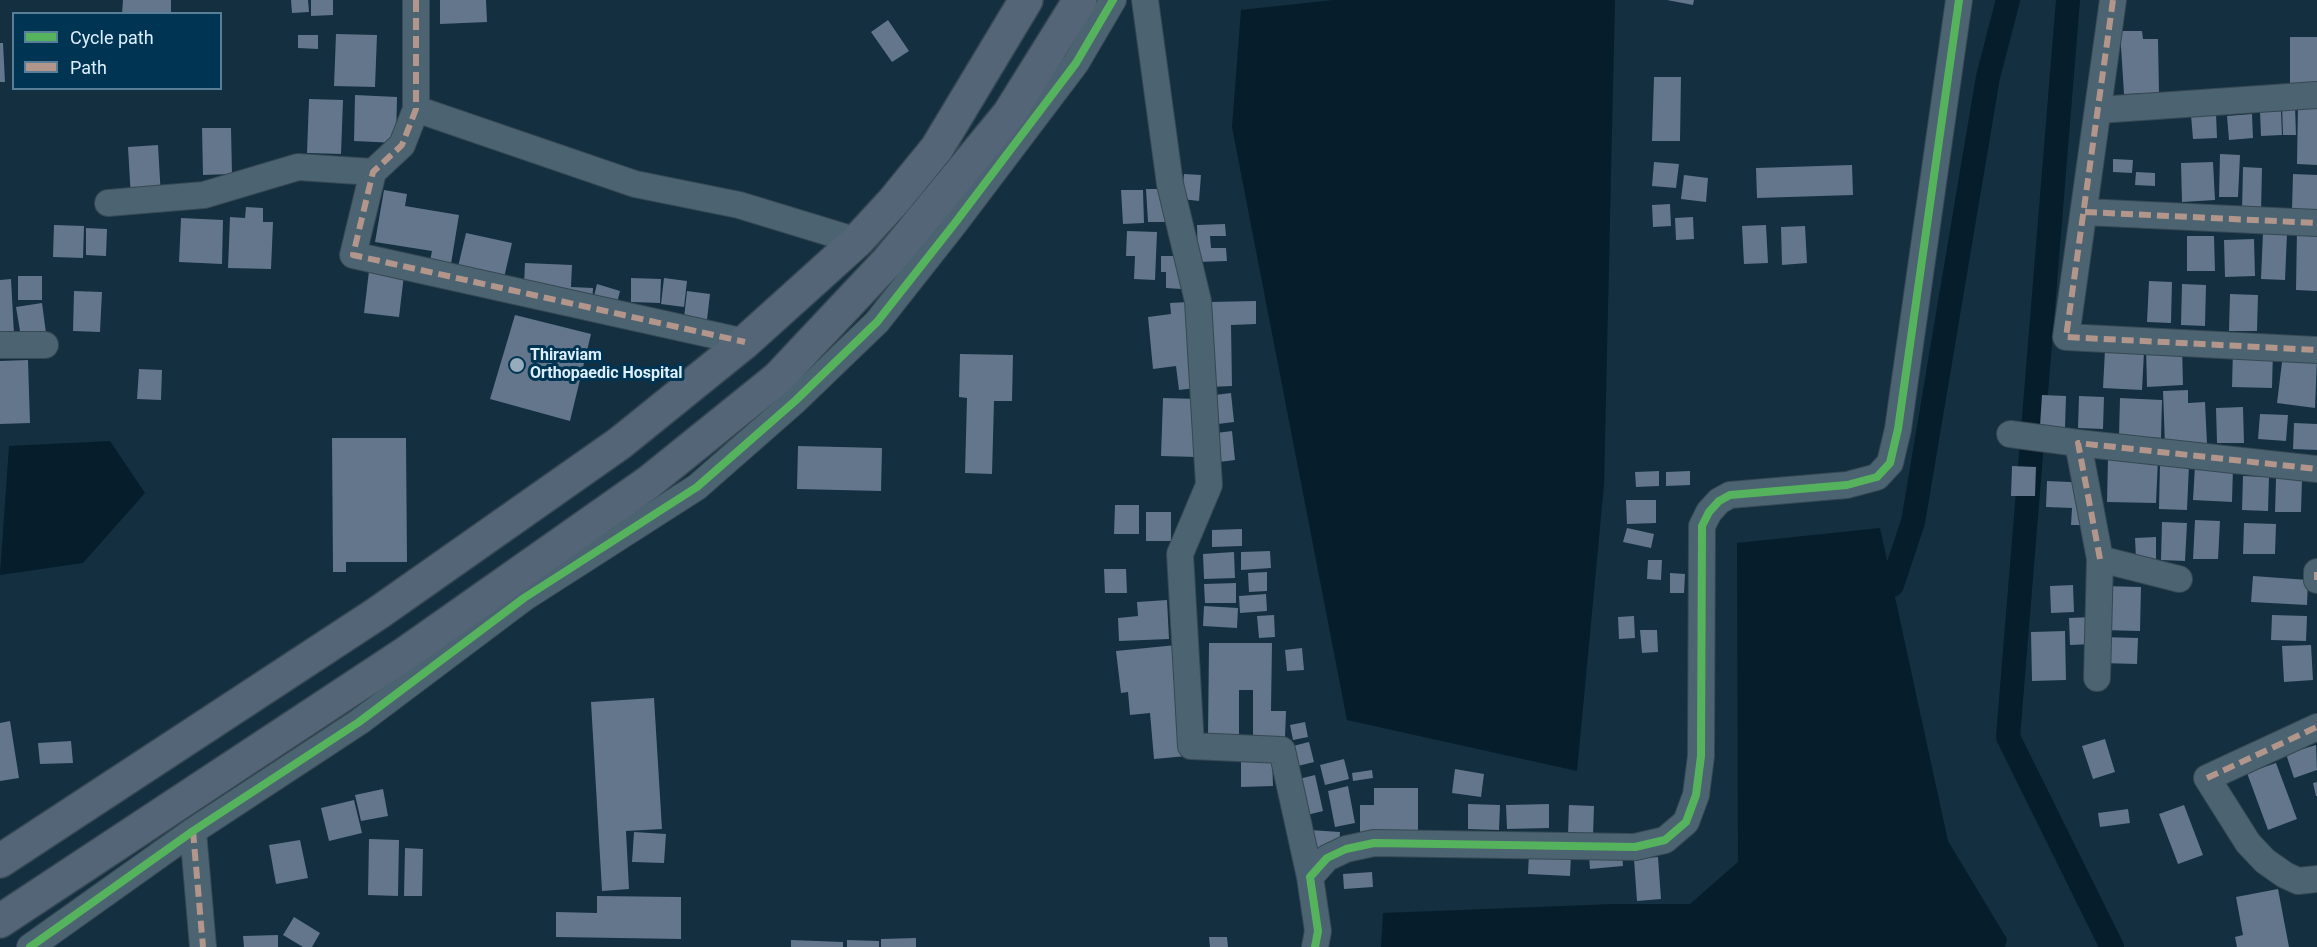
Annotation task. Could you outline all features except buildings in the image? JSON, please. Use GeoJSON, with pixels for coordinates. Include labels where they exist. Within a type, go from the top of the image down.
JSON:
{"type":"FeatureCollection","features":[{"type":"Feature","properties":{"kind":"highway"},"geometry":{"type":"LineString","coordinates":[[0,861],[388,606],[620,442],[745,342],[857,241],[937,148],[1026,0]]}},
{"type":"Feature","properties":{"kind":"highway"},"geometry":{"type":"LineString","coordinates":[[0,921],[406,653],[649,482],[778,378],[888,261],[1009,114],[1080,0]]}},
{"type":"Feature","properties":{"kind":"street"},"geometry":{"type":"LineString","coordinates":[[416,0],[416,109],[402,145],[373,172],[352,255],[745,342]]}},
{"type":"Feature","properties":{"kind":"street"},"geometry":{"type":"LineString","coordinates":[[30,947],[193,831],[359,722],[524,598],[698,487],[795,401],[877,321],[955,223],[1076,63],[1113,0]]}},
{"type":"Feature","properties":{"kind":"street"},"geometry":{"type":"LineString","coordinates":[[1145,0],[1170,184],[1198,302],[1209,485],[1180,554],[1191,746],[1282,750],[1310,877],[1318,931],[1315,947]]}},
{"type":"Feature","properties":{"kind":"street"},"geometry":{"type":"LineString","coordinates":[[1310,877],[1327,858],[1360,844],[1635,847],[1665,840],[1686,822],[1696,795],[1701,756],[1702,526],[1709,512],[1719,501],[1730,495],[1847,485],[1877,477],[1890,463],[1898,429],[1959,0]]}},
{"type":"Feature","properties":{"kind":"street"},"geometry":{"type":"LineString","coordinates":[[2114,0],[2066,337],[2317,350]]}},
{"type":"Feature","properties":{"kind":"street"},"geometry":{"type":"LineString","coordinates":[[2099,110],[2317,95]]}},
{"type":"Feature","properties":{"kind":"street"},"geometry":{"type":"LineString","coordinates":[[416,109],[635,183],[739,205],[857,241]]}},
{"type":"Feature","properties":{"kind":"street"},"geometry":{"type":"LineString","coordinates":[[108,203],[198,196],[298,166],[373,172]]}},
{"type":"Feature","properties":{"kind":"street"},"geometry":{"type":"LineString","coordinates":[[2085,212],[2317,223]]}},
{"type":"Feature","properties":{"kind":"street"},"geometry":{"type":"LineString","coordinates":[[0,345],[45,345]]}},
{"type":"Feature","properties":{"kind":"street"},"geometry":{"type":"LineString","coordinates":[[2010,434],[2317,469]]}},
{"type":"Feature","properties":{"kind":"street"},"geometry":{"type":"LineString","coordinates":[[2078,443],[2100,559],[2097,678]]}},
{"type":"Feature","properties":{"kind":"street"},"geometry":{"type":"LineString","coordinates":[[2100,559],[2179,579]]}},
{"type":"Feature","properties":{"kind":"street"},"geometry":{"type":"LineString","coordinates":[[2317,572],[2317,580]]}},
{"type":"Feature","properties":{"kind":"street"},"geometry":{"type":"LineString","coordinates":[[2317,727],[2207,778],[2248,843],[2265,861],[2285,876],[2298,881],[2317,879]]}},
{"type":"Feature","properties":{"kind":"street"},"geometry":{"type":"LineString","coordinates":[[193,831],[203,947]]}},
{"type":"Feature","properties":{"kind":"water"},"geometry":{"type":"Polygon","coordinates":[[[1333,0],[1615,0],[1604,485],[1577,771],[1347,720],[1232,127],[1241,10],[1333,0]]]}},
{"type":"Feature","properties":{"kind":"water"},"geometry":{"type":"Polygon","coordinates":[[[110,441],[145,493],[83,563],[0,575],[9,446],[110,441]]]}},
{"type":"Feature","properties":{"kind":"water"},"geometry":{"type":"Polygon","coordinates":[[[1880,528],[1948,841],[2007,939],[2005,947],[1381,947],[1383,913],[1614,904],[1690,904],[1738,862],[1737,543],[1880,528]]]}},
{"type":"Feature","properties":{"kind":"waterway"},"geometry":{"type":"LineString","coordinates":[[1892,585],[1913,522],[1988,77],[2008,0]]}},
{"type":"Feature","properties":{"kind":"waterway"},"geometry":{"type":"LineString","coordinates":[[2068,0],[2008,737],[2112,947]]}},
{"type":"Feature","properties":{"kind":"marked path"},"geometry":{"type":"LineString","coordinates":[[416,0],[416,109],[402,145],[373,172],[353,255],[745,342]]}},
{"type":"Feature","properties":{"kind":"marked path"},"geometry":{"type":"LineString","coordinates":[[2113,0],[2066,337],[2317,350]]}},
{"type":"Feature","properties":{"kind":"marked path"},"geometry":{"type":"LineString","coordinates":[[2085,212],[2317,223]]}},
{"type":"Feature","properties":{"kind":"marked path"},"geometry":{"type":"LineString","coordinates":[[2100,559],[2078,443],[2317,469]]}},
{"type":"Feature","properties":{"kind":"marked path"},"geometry":{"type":"LineString","coordinates":[[2317,572],[2317,580]]}},
{"type":"Feature","properties":{"kind":"marked path"},"geometry":{"type":"LineString","coordinates":[[2207,778],[2317,727]]}},
{"type":"Feature","properties":{"kind":"marked path"},"geometry":{"type":"LineString","coordinates":[[193,831],[203,947]]}},
{"type":"Feature","properties":{"kind":"cycle path"},"geometry":{"type":"LineString","coordinates":[[30,947],[193,831],[359,722],[524,598],[697,487],[795,401],[877,322],[1076,63],[1113,0]]}},
{"type":"Feature","properties":{"kind":"cycle path"},"geometry":{"type":"LineString","coordinates":[[1315,947],[1318,931],[1310,877],[1327,858],[1346,849],[1374,843],[1635,847],[1665,840],[1686,822],[1696,795],[1701,756],[1702,526],[1709,512],[1719,501],[1730,495],[1847,485],[1877,477],[1890,463],[1898,429],[1959,0]]}},
{"type":"Feature","properties":{"kind":"place","name":"Thiraviam Orthopaedic Hospital"},"geometry":{"type":"Point","coordinates":[517,365]}}]}
